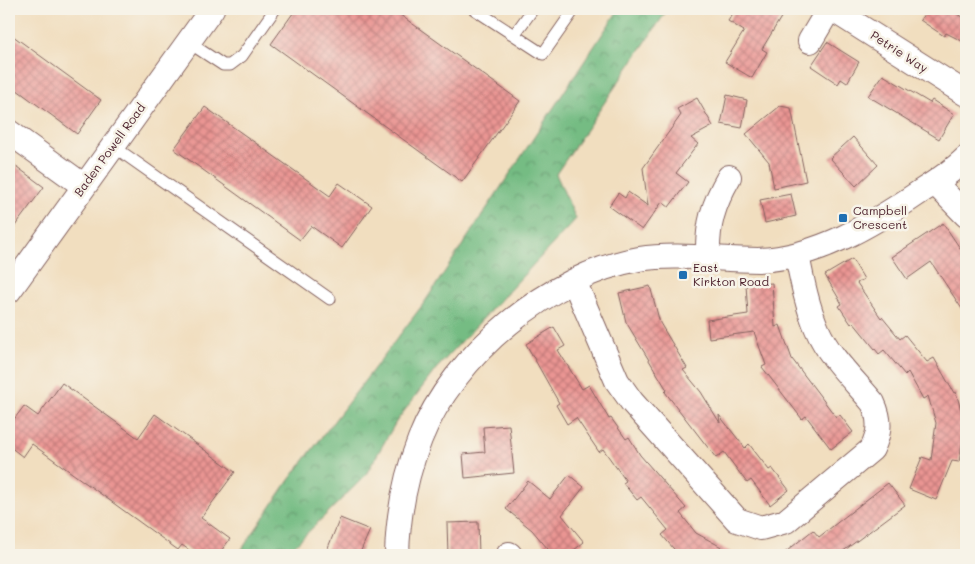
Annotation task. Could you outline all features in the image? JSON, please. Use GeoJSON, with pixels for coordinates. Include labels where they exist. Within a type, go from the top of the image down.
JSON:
{"type":"FeatureCollection","features":[{"type":"Feature","properties":{"kind":"street","name":"Baden Powell Road"},"geometry":{"type":"LineString","coordinates":[[9,291],[212,9]]}},
{"type":"Feature","properties":{"kind":"street","name":"Petrie Way"},"geometry":{"type":"LineString","coordinates":[[810,41],[831,9],[966,94]]}},
{"type":"Feature","properties":{"kind":"street"},"geometry":{"type":"LineString","coordinates":[[9,132],[84,186]]}},
{"type":"Feature","properties":{"kind":"street"},"geometry":{"type":"LineString","coordinates":[[396,555],[398,518],[405,485],[421,437],[439,402],[466,366],[486,344],[517,318],[574,281],[610,266],[640,259],[708,257],[759,260],[798,255],[851,234],[890,213],[935,183],[966,158]]}},
{"type":"Feature","properties":{"kind":"street"},"geometry":{"type":"LineString","coordinates":[[708,257],[710,223],[714,204],[729,178]]}},
{"type":"Feature","properties":{"kind":"street"},"geometry":{"type":"LineString","coordinates":[[935,183],[966,215]]}},
{"type":"Feature","properties":{"kind":"street"},"geometry":{"type":"LineString","coordinates":[[574,281],[617,381],[632,402],[737,520],[762,528],[786,521],[872,449],[880,426],[878,413],[873,403],[828,348],[818,330],[810,307],[798,255]]}},
{"type":"Feature","properties":{"kind":"lane"},"geometry":{"type":"LineString","coordinates":[[188,42],[223,65],[230,65],[242,56],[275,9]]}},
{"type":"Feature","properties":{"kind":"lane"},"geometry":{"type":"LineString","coordinates":[[474,9],[543,54],[571,14]]}},
{"type":"Feature","properties":{"kind":"lane"},"geometry":{"type":"LineString","coordinates":[[514,35],[533,9]]}},
{"type":"Feature","properties":{"kind":"lane"},"geometry":{"type":"LineString","coordinates":[[113,146],[330,299]]}},
{"type":"Feature","properties":{"kind":"green space"},"geometry":{"type":"Polygon","coordinates":[[[619,9],[668,9],[556,174],[576,219],[436,369],[396,422],[365,476],[285,555],[238,555],[289,480],[424,303],[619,9]]]}},
{"type":"Feature","properties":{"kind":"building"},"geometry":{"type":"Polygon","coordinates":[[[296,9],[392,9],[520,101],[462,182],[271,44],[296,9]]]}},
{"type":"Feature","properties":{"kind":"building"},"geometry":{"type":"Polygon","coordinates":[[[736,9],[786,9],[762,49],[767,52],[752,78],[725,62],[744,31],[728,21],[736,9]]]}},
{"type":"Feature","properties":{"kind":"building"},"geometry":{"type":"Polygon","coordinates":[[[928,9],[950,9],[966,20],[966,43],[946,33],[944,36],[920,20],[928,9]]]}},
{"type":"Feature","properties":{"kind":"building"},"geometry":{"type":"Polygon","coordinates":[[[9,33],[101,100],[77,134],[9,84],[9,33]]]}},
{"type":"Feature","properties":{"kind":"building"},"geometry":{"type":"Polygon","coordinates":[[[827,42],[859,62],[847,83],[841,79],[838,84],[811,66],[827,42]]]}},
{"type":"Feature","properties":{"kind":"building"},"geometry":{"type":"Polygon","coordinates":[[[883,75],[930,103],[932,100],[954,114],[939,139],[868,96],[883,75]]]}},
{"type":"Feature","properties":{"kind":"building"},"geometry":{"type":"Polygon","coordinates":[[[727,95],[747,100],[742,128],[721,124],[727,95]]]}},
{"type":"Feature","properties":{"kind":"building"},"geometry":{"type":"Polygon","coordinates":[[[697,98],[713,126],[691,138],[698,144],[676,173],[688,182],[669,207],[662,202],[642,230],[609,206],[618,193],[625,198],[628,192],[648,206],[643,168],[681,115],[677,109],[697,98]]]}},
{"type":"Feature","properties":{"kind":"building"},"geometry":{"type":"Polygon","coordinates":[[[780,106],[791,108],[806,181],[774,188],[769,162],[746,134],[780,106]]]}},
{"type":"Feature","properties":{"kind":"building"},"geometry":{"type":"Polygon","coordinates":[[[205,107],[330,196],[339,183],[372,206],[342,248],[311,226],[300,240],[174,149],[205,107]]]}},
{"type":"Feature","properties":{"kind":"building"},"geometry":{"type":"Polygon","coordinates":[[[853,137],[878,165],[856,186],[830,158],[853,137]]]}},
{"type":"Feature","properties":{"kind":"building"},"geometry":{"type":"Polygon","coordinates":[[[9,161],[44,187],[9,234],[9,161]]]}},
{"type":"Feature","properties":{"kind":"building"},"geometry":{"type":"Polygon","coordinates":[[[791,194],[796,216],[765,223],[760,200],[791,194]]]}},
{"type":"Feature","properties":{"kind":"building"},"geometry":{"type":"Polygon","coordinates":[[[943,223],[966,257],[966,315],[931,262],[907,279],[892,257],[943,223]]]}},
{"type":"Feature","properties":{"kind":"building"},"geometry":{"type":"Polygon","coordinates":[[[852,259],[864,279],[857,283],[881,318],[900,339],[905,335],[927,362],[934,358],[954,393],[956,392],[965,425],[959,462],[952,461],[936,500],[909,489],[922,457],[931,460],[936,423],[928,396],[923,399],[908,372],[905,375],[884,350],[879,354],[853,322],[851,324],[839,306],[842,304],[825,275],[852,259]]]}},
{"type":"Feature","properties":{"kind":"building"},"geometry":{"type":"Polygon","coordinates":[[[772,283],[775,327],[780,325],[792,359],[836,417],[840,415],[853,432],[831,449],[806,416],[802,419],[762,367],[766,365],[754,332],[709,338],[707,320],[748,314],[746,285],[772,283]]]}},
{"type":"Feature","properties":{"kind":"building"},"geometry":{"type":"Polygon","coordinates":[[[650,286],[660,323],[687,368],[683,370],[701,392],[720,423],[719,415],[745,448],[749,444],[769,470],[772,468],[789,490],[770,505],[751,480],[747,483],[724,452],[716,458],[665,392],[667,390],[626,322],[619,293],[650,286]]]}},
{"type":"Feature","properties":{"kind":"building"},"geometry":{"type":"Polygon","coordinates":[[[554,327],[565,346],[558,350],[582,389],[589,385],[609,419],[611,418],[626,439],[629,437],[640,455],[686,508],[680,513],[696,533],[736,555],[679,555],[662,535],[668,530],[641,497],[637,500],[623,483],[626,481],[603,449],[599,452],[576,418],[567,424],[556,405],[559,403],[526,344],[554,327]]]}},
{"type":"Feature","properties":{"kind":"building"},"geometry":{"type":"Polygon","coordinates":[[[62,383],[138,438],[155,414],[235,472],[201,518],[230,539],[218,555],[196,555],[182,545],[178,550],[32,444],[23,457],[9,446],[9,426],[24,406],[38,416],[62,383]]]}},
{"type":"Feature","properties":{"kind":"building"},"geometry":{"type":"Polygon","coordinates":[[[509,425],[514,473],[465,478],[463,454],[485,452],[483,427],[509,425]]]}},
{"type":"Feature","properties":{"kind":"building"},"geometry":{"type":"Polygon","coordinates":[[[569,475],[584,487],[562,515],[584,542],[568,555],[553,555],[532,530],[506,509],[528,481],[550,499],[569,475]]]}},
{"type":"Feature","properties":{"kind":"building"},"geometry":{"type":"Polygon","coordinates":[[[888,483],[905,505],[838,555],[782,555],[813,530],[819,537],[888,483]]]}},
{"type":"Feature","properties":{"kind":"building"},"geometry":{"type":"Polygon","coordinates":[[[340,518],[370,530],[359,555],[325,555],[340,518]]]}},
{"type":"Feature","properties":{"kind":"building"},"geometry":{"type":"Polygon","coordinates":[[[478,522],[479,555],[448,555],[447,523],[478,522]]]}},
{"type":"Feature","properties":{"kind":"place","name":"Campbell Crescent"},"geometry":{"type":"Point","coordinates":[843,218]}},
{"type":"Feature","properties":{"kind":"place","name":"East Kirkton Road"},"geometry":{"type":"Point","coordinates":[683,275]}}]}
